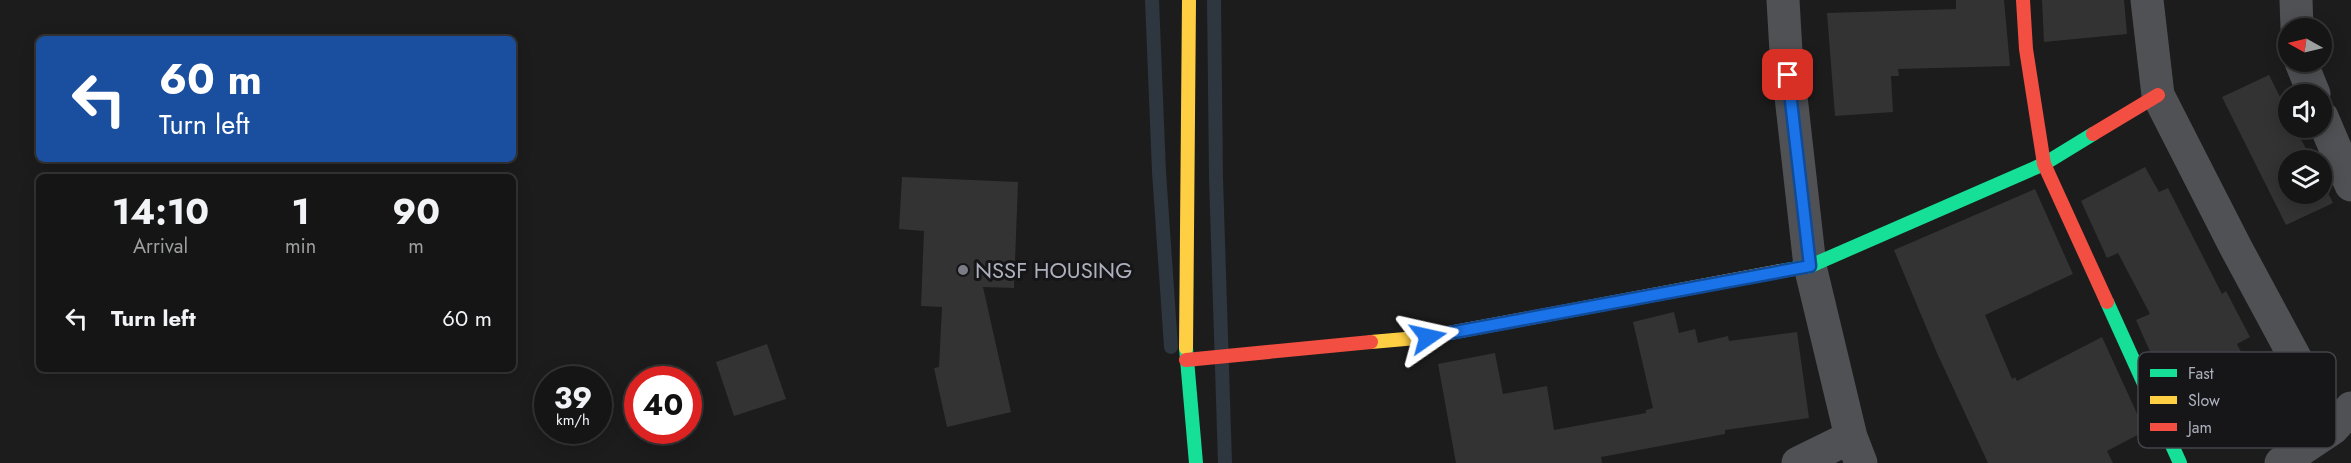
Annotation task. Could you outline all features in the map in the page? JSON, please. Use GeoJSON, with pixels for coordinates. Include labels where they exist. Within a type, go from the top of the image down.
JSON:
{"type":"FeatureCollection","features":[{"type":"Feature","properties":{"kind":"street"},"geometry":{"type":"LineString","coordinates":[[1189,0],[1186,143],[1186,360],[1196,463]]}},
{"type":"Feature","properties":{"kind":"street"},"geometry":{"type":"LineString","coordinates":[[1783,0],[1786,52],[1810,266],[1856,450],[1798,463]]}},
{"type":"Feature","properties":{"kind":"street"},"geometry":{"type":"LineString","coordinates":[[2023,0],[2026,49],[2044,164],[2138,371]]}},
{"type":"Feature","properties":{"kind":"street"},"geometry":{"type":"LineString","coordinates":[[2147,0],[2158,95],[2235,246],[2301,352]]}},
{"type":"Feature","properties":{"kind":"street"},"geometry":{"type":"LineString","coordinates":[[2296,0],[2297,18]]}},
{"type":"Feature","properties":{"kind":"street"},"geometry":{"type":"LineString","coordinates":[[1186,360],[1428,337],[1810,266],[2044,164],[2158,95]]}},
{"type":"Feature","properties":{"kind":"street"},"geometry":{"type":"LineString","coordinates":[[2331,138],[2351,185]]}},
{"type":"Feature","properties":{"kind":"street"},"geometry":{"type":"LineString","coordinates":[[2173,448],[2180,463]]}},
{"type":"Feature","properties":{"kind":"street"},"geometry":{"type":"LineString","coordinates":[[2281,463],[2301,448]]}},
{"type":"Feature","properties":{"kind":"building"},"geometry":{"type":"Polygon","coordinates":[[[1956,0],[2004,0],[2010,66],[1898,69],[1899,76],[1891,76],[1893,112],[1835,116],[1827,13],[1956,9],[1956,0]]]}},
{"type":"Feature","properties":{"kind":"building"},"geometry":{"type":"Polygon","coordinates":[[[2042,0],[2124,0],[2127,34],[2044,42],[2042,0]]]}},
{"type":"Feature","properties":{"kind":"building"},"geometry":{"type":"Polygon","coordinates":[[[2269,75],[2278,93],[2278,138],[2300,138],[2307,150],[2278,150],[2278,204],[2331,204],[2286,225],[2222,97],[2269,75]]]}},
{"type":"Feature","properties":{"kind":"building"},"geometry":{"type":"Polygon","coordinates":[[[2145,167],[2159,192],[2168,188],[2222,294],[2226,291],[2250,337],[2237,344],[2241,352],[2150,352],[2136,320],[2150,314],[2118,253],[2107,258],[2081,201],[2145,167]]]}},
{"type":"Feature","properties":{"kind":"building"},"geometry":{"type":"Polygon","coordinates":[[[902,177],[1018,182],[1014,288],[983,287],[1011,412],[947,427],[934,368],[939,367],[942,307],[921,306],[924,231],[899,229],[902,177]]]}},
{"type":"Feature","properties":{"kind":"building"},"geometry":{"type":"Polygon","coordinates":[[[2035,189],[2073,274],[1985,315],[2012,379],[2015,377],[2017,381],[2102,337],[2138,416],[2138,435],[2107,451],[2113,463],[1988,463],[1937,353],[1894,250],[2035,189]]]}},
{"type":"Feature","properties":{"kind":"building"},"geometry":{"type":"Polygon","coordinates":[[[1674,312],[1679,333],[1695,329],[1698,343],[1728,336],[1729,341],[1797,332],[1809,418],[1725,430],[1725,434],[1601,457],[1602,463],[1456,463],[1438,364],[1495,353],[1503,394],[1547,386],[1554,430],[1646,413],[1646,410],[1653,408],[1633,322],[1674,312]]]}},
{"type":"Feature","properties":{"kind":"building"},"geometry":{"type":"Polygon","coordinates":[[[767,344],[786,399],[734,416],[716,362],[767,344]]]}},
{"type":"Feature","properties":{"kind":"waterway"},"geometry":{"type":"LineString","coordinates":[[1152,0],[1159,172],[1171,347]]}},
{"type":"Feature","properties":{"kind":"waterway"},"geometry":{"type":"LineString","coordinates":[[1214,0],[1216,178],[1225,463]]}},
{"type":"Feature","properties":{"kind":"traffic: fast"},"geometry":{"type":"LineString","coordinates":[[1781,271],[1810,266],[2044,164],[2093,134]]}},
{"type":"Feature","properties":{"kind":"traffic: fast"},"geometry":{"type":"LineString","coordinates":[[2107,302],[2138,370]]}},
{"type":"Feature","properties":{"kind":"traffic: fast"},"geometry":{"type":"LineString","coordinates":[[1186,348],[1196,463]]}},
{"type":"Feature","properties":{"kind":"traffic: fast"},"geometry":{"type":"LineString","coordinates":[[2173,448],[2180,463]]}},
{"type":"Feature","properties":{"kind":"traffic: slow"},"geometry":{"type":"LineString","coordinates":[[1186,348],[1189,0]]}},
{"type":"Feature","properties":{"kind":"traffic: slow"},"geometry":{"type":"LineString","coordinates":[[1371,342],[1428,337],[1781,271]]}},
{"type":"Feature","properties":{"kind":"traffic: jam"},"geometry":{"type":"LineString","coordinates":[[2023,0],[2026,49],[2044,164],[2107,302]]}},
{"type":"Feature","properties":{"kind":"traffic: jam"},"geometry":{"type":"LineString","coordinates":[[2093,134],[2158,95]]}},
{"type":"Feature","properties":{"kind":"traffic: jam"},"geometry":{"type":"LineString","coordinates":[[1186,360],[1371,342]]}},
{"type":"Feature","properties":{"kind":"place","name":"NSSF HOUSING"},"geometry":{"type":"Point","coordinates":[963,270]}},
{"type":"Feature","properties":{"kind":"route"},"geometry":{"type":"LineString","coordinates":[[1428,337],[1810,266],[1788,75]]}}]}
